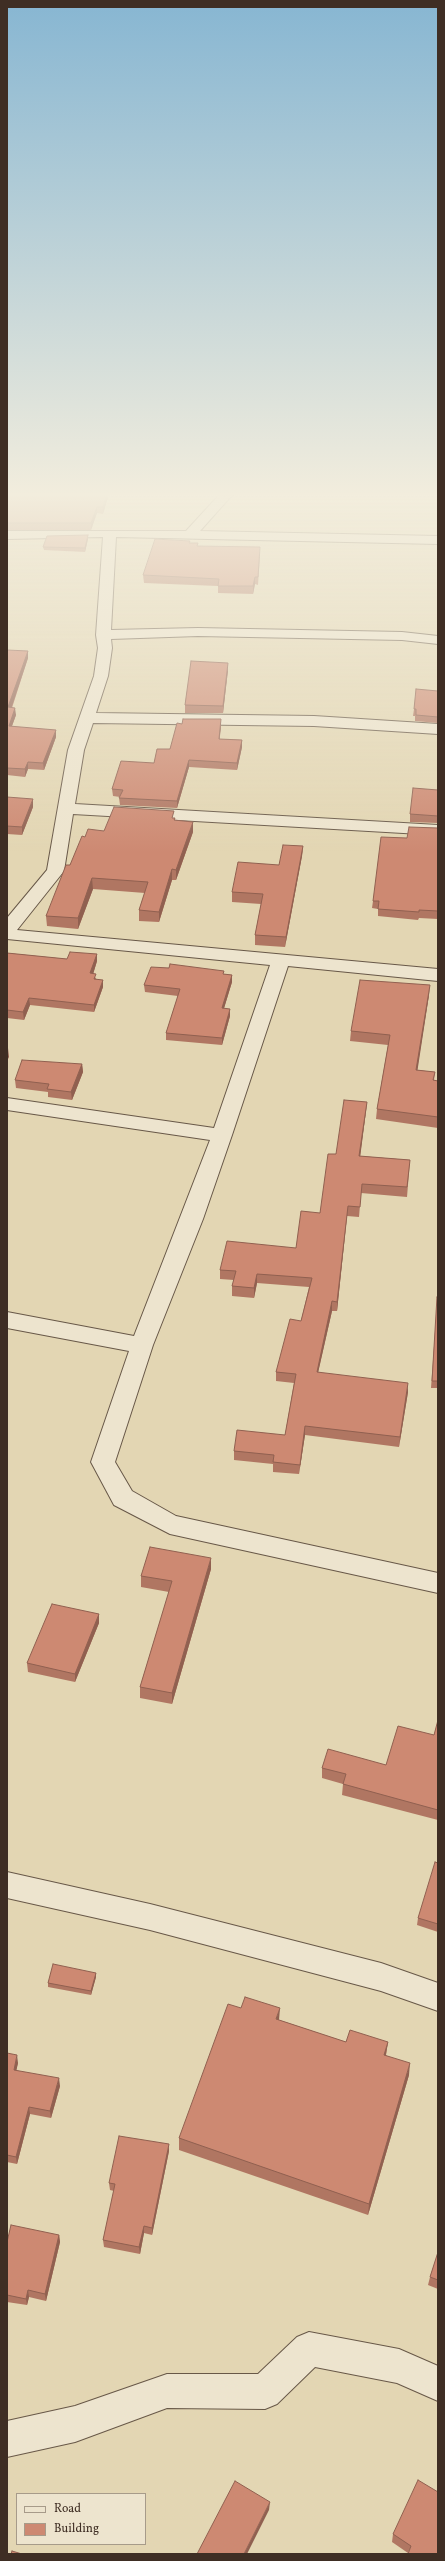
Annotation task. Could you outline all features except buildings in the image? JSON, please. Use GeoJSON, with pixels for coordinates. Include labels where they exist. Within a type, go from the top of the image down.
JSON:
{"type":"FeatureCollection","features":[{"type":"Feature","properties":{"kind":"street"},"geometry":{"type":"LineString","coordinates":[[7,930],[55,871],[67,809],[76,750],[101,676],[104,648],[104,614]]}},
{"type":"Feature","properties":{"kind":"street"},"geometry":{"type":"LineString","coordinates":[[103,635],[198,632],[402,636],[438,640]]}},
{"type":"Feature","properties":{"kind":"street"},"geometry":{"type":"LineString","coordinates":[[87,718],[314,721],[438,729]]}},
{"type":"Feature","properties":{"kind":"street"},"geometry":{"type":"LineString","coordinates":[[67,809],[438,830]]}},
{"type":"Feature","properties":{"kind":"street"},"geometry":{"type":"LineString","coordinates":[[7,934],[438,975]]}},
{"type":"Feature","properties":{"kind":"street"},"geometry":{"type":"LineString","coordinates":[[281,960],[222,1135],[192,1219],[142,1345],[103,1462],[123,1498],[170,1524],[438,1583]]}},
{"type":"Feature","properties":{"kind":"street"},"geometry":{"type":"LineString","coordinates":[[7,1104],[222,1135]]}},
{"type":"Feature","properties":{"kind":"street"},"geometry":{"type":"LineString","coordinates":[[7,1320],[142,1345]]}},
{"type":"Feature","properties":{"kind":"street"},"geometry":{"type":"LineString","coordinates":[[7,1885],[150,1917],[381,1977],[438,1997]]}},
{"type":"Feature","properties":{"kind":"street"},"geometry":{"type":"LineString","coordinates":[[7,2439],[75,2424],[167,2391],[265,2392],[309,2349],[399,2366],[438,2384]]}}]}
